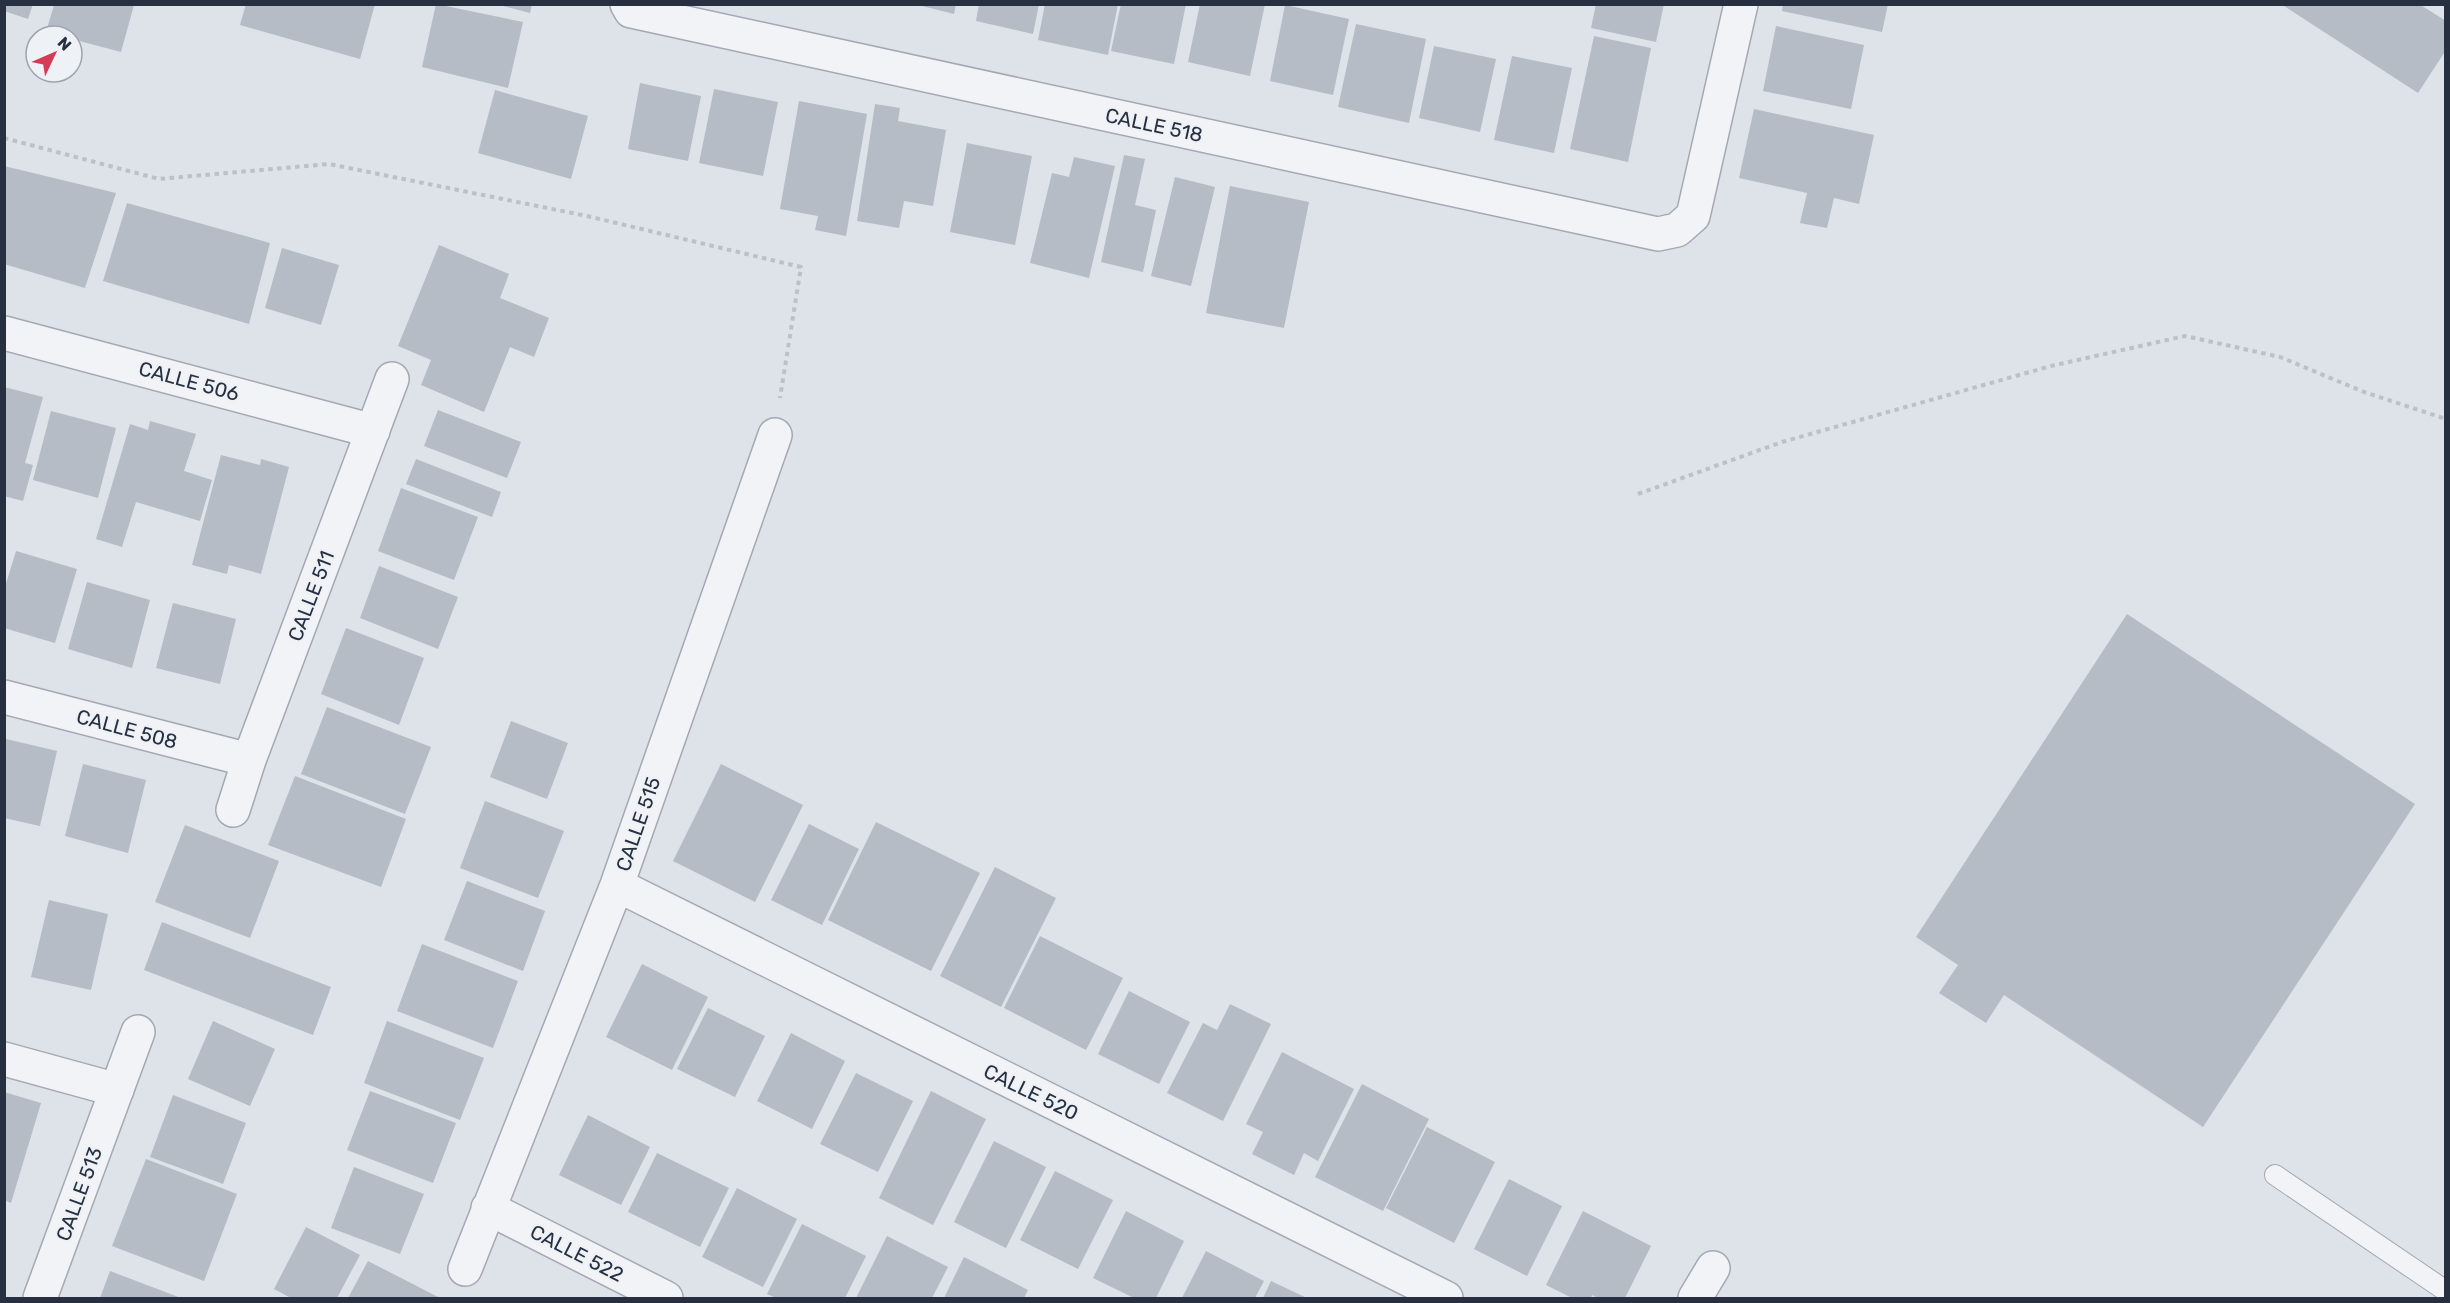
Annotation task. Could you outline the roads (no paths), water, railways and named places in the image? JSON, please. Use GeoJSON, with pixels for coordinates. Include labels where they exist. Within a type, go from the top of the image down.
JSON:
{"type":"FeatureCollection","features":[{"type":"Feature","properties":{"kind":"street","name":"CALLE 518"},"geometry":{"type":"LineString","coordinates":[[629,8],[1658,234],[1677,230],[1693,216],[1741,4]]}},
{"type":"Feature","properties":{"kind":"street","name":"CALLE 506"},"geometry":{"type":"LineString","coordinates":[[4,333],[373,431]]}},
{"type":"Feature","properties":{"kind":"street","name":"CALLE 511"},"geometry":{"type":"LineString","coordinates":[[233,810],[249,760],[392,379]]}},
{"type":"Feature","properties":{"kind":"street","name":"CALLE 515"},"geometry":{"type":"LineString","coordinates":[[465,1269],[617,885],[775,435]]}},
{"type":"Feature","properties":{"kind":"street","name":"CALLE 508"},"geometry":{"type":"LineString","coordinates":[[4,697],[249,760]]}},
{"type":"Feature","properties":{"kind":"street","name":"CALLE 520"},"geometry":{"type":"LineString","coordinates":[[617,885],[1446,1299]]}},
{"type":"Feature","properties":{"kind":"street","name":"CALLE 513"},"geometry":{"type":"LineString","coordinates":[[40,1299],[138,1032]]}},
{"type":"Feature","properties":{"kind":"street"},"geometry":{"type":"LineString","coordinates":[[4,1059],[117,1090]]}},
{"type":"Feature","properties":{"kind":"street","name":"CALLE 522"},"geometry":{"type":"LineString","coordinates":[[488,1208],[666,1299]]}},
{"type":"Feature","properties":{"kind":"street"},"geometry":{"type":"LineString","coordinates":[[1695,1299],[1713,1268]]}},
{"type":"Feature","properties":{"kind":"lane"},"geometry":{"type":"LineString","coordinates":[[2275,1174],[2445,1291]]}}]}
